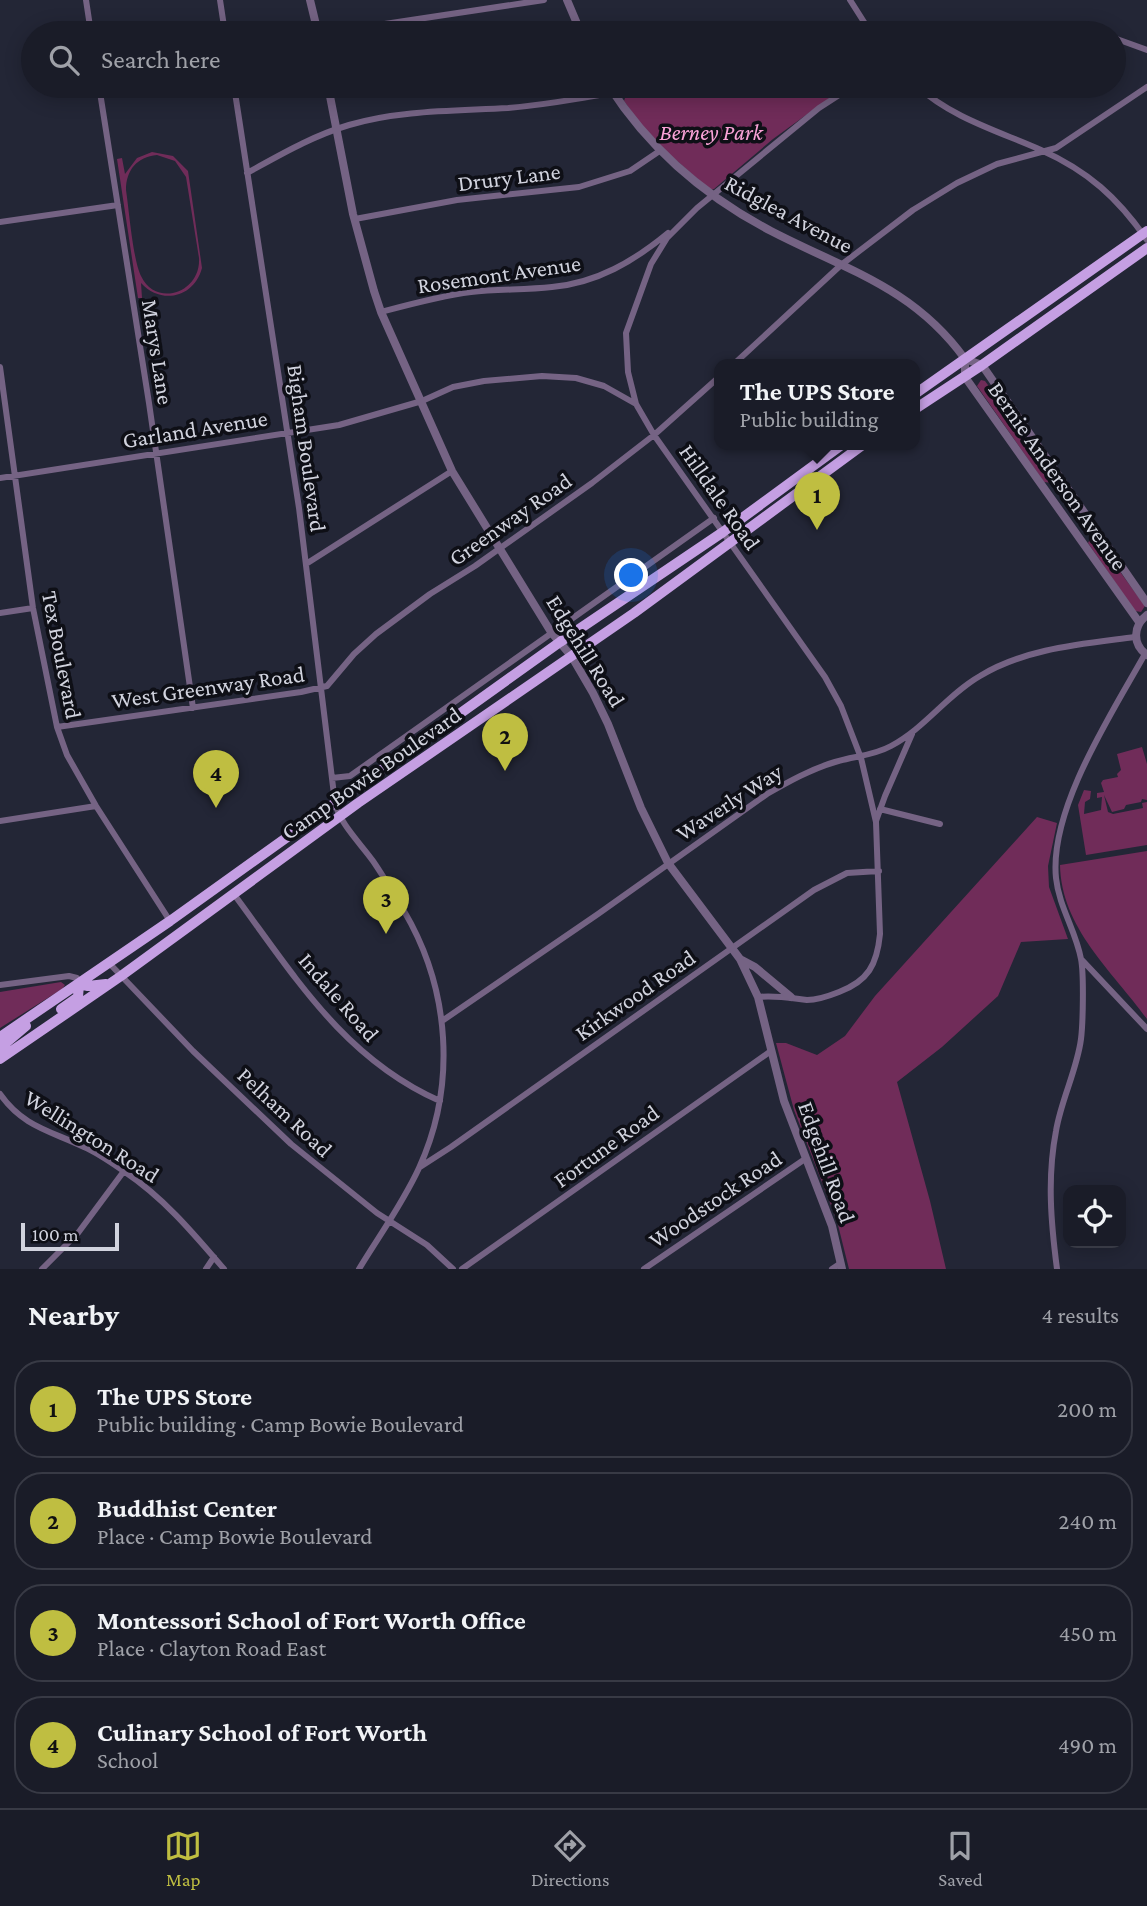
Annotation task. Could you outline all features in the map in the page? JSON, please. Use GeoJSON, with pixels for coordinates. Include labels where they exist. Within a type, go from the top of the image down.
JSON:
{"type":"FeatureCollection","features":[{"type":"Feature","properties":{"kind":"main road"},"geometry":{"type":"LineString","coordinates":[[920,390],[1146,235]]}},
{"type":"Feature","properties":{"kind":"main road"},"geometry":{"type":"LineString","coordinates":[[920,406],[1147,248]]}},
{"type":"Feature","properties":{"kind":"main road","name":"Camp Bowie Boulevard"},"geometry":{"type":"LineString","coordinates":[[0,1037],[225,883],[560,642],[723,532],[836,450]]}},
{"type":"Feature","properties":{"kind":"main road","name":"Camp Bowie Boulevard"},"geometry":{"type":"LineString","coordinates":[[0,1059],[121,976],[341,816],[572,657],[731,543],[854,450]]}},
{"type":"Feature","properties":{"kind":"main road"},"geometry":{"type":"LineString","coordinates":[[444,727],[454,740]]}},
{"type":"Feature","properties":{"kind":"main road"},"geometry":{"type":"LineString","coordinates":[[225,883],[233,893]]}},
{"type":"Feature","properties":{"kind":"main road"},"geometry":{"type":"LineString","coordinates":[[170,921],[179,933]]}},
{"type":"Feature","properties":{"kind":"main road"},"geometry":{"type":"LineString","coordinates":[[37,1034],[47,1020],[78,997],[79,984],[88,986],[111,983]]}},
{"type":"Feature","properties":{"kind":"main road"},"geometry":{"type":"LineString","coordinates":[[0,1048],[44,1009]]}},
{"type":"Feature","properties":{"kind":"street"},"geometry":{"type":"LineString","coordinates":[[86,0],[89,21]]}},
{"type":"Feature","properties":{"kind":"street"},"geometry":{"type":"LineString","coordinates":[[220,0],[223,21]]}},
{"type":"Feature","properties":{"kind":"street"},"geometry":{"type":"LineString","coordinates":[[310,0],[315,21]]}},
{"type":"Feature","properties":{"kind":"street"},"geometry":{"type":"LineString","coordinates":[[405,21],[544,0]]}},
{"type":"Feature","properties":{"kind":"street"},"geometry":{"type":"LineString","coordinates":[[567,0],[576,21]]}},
{"type":"Feature","properties":{"kind":"street"},"geometry":{"type":"LineString","coordinates":[[850,0],[863,21]]}},
{"type":"Feature","properties":{"kind":"street"},"geometry":{"type":"LineString","coordinates":[[1126,42],[1147,50]]}},
{"type":"Feature","properties":{"kind":"street"},"geometry":{"type":"LineString","coordinates":[[739,359],[842,265],[914,210],[957,183],[997,164],[1056,148],[1147,87]]}},
{"type":"Feature","properties":{"kind":"street","name":"Marys Lane"},"geometry":{"type":"LineString","coordinates":[[101,98],[192,708]]}},
{"type":"Feature","properties":{"kind":"street","name":"Bigham Boulevard"},"geometry":{"type":"LineString","coordinates":[[236,98],[306,564],[335,803],[411,922],[428,958],[442,1021],[445,1057],[440,1101],[420,1167]]}},
{"type":"Feature","properties":{"kind":"street","name":"Edgehill Road"},"geometry":{"type":"LineString","coordinates":[[330,98],[355,219],[381,312],[452,471],[551,632],[572,657],[604,716],[641,808],[668,863],[740,959],[758,997],[792,1128],[832,1226],[841,1266]]}},
{"type":"Feature","properties":{"kind":"street"},"geometry":{"type":"LineString","coordinates":[[247,173],[336,129],[385,117],[512,107],[562,98]]}},
{"type":"Feature","properties":{"kind":"street","name":"Ridglea Avenue"},"geometry":{"type":"LineString","coordinates":[[617,98],[661,150],[700,187],[768,230],[891,290],[937,323],[965,359]]}},
{"type":"Feature","properties":{"kind":"street","name":"Rosemont Avenue"},"geometry":{"type":"LineString","coordinates":[[381,312],[434,298],[473,292],[557,287],[586,281],[624,265],[681,224],[713,195],[834,98]]}},
{"type":"Feature","properties":{"kind":"street"},"geometry":{"type":"LineString","coordinates":[[934,98],[980,125],[1044,151],[1079,171],[1110,193],[1146,235]]}},
{"type":"Feature","properties":{"kind":"street","name":"Drury Lane"},"geometry":{"type":"LineString","coordinates":[[355,219],[457,200],[579,187],[630,172],[661,150]]}},
{"type":"Feature","properties":{"kind":"street"},"geometry":{"type":"LineString","coordinates":[[0,222],[118,205]]}},
{"type":"Feature","properties":{"kind":"street","name":"Hilldale Road"},"geometry":{"type":"LineString","coordinates":[[681,224],[667,238],[651,264],[626,333],[628,372],[636,404],[654,435],[833,691],[861,758],[876,822],[880,934],[875,962],[869,972],[854,986],[828,997],[809,1000],[758,997]]}},
{"type":"Feature","properties":{"kind":"street","name":"Bernie Anderson Avenue"},"geometry":{"type":"LineString","coordinates":[[1139,622],[965,377],[965,359],[982,365],[1147,603]]}},
{"type":"Feature","properties":{"kind":"street","name":"Tex Boulevard"},"geometry":{"type":"LineString","coordinates":[[0,367],[33,608],[57,727],[67,755],[96,806],[170,921]]}},
{"type":"Feature","properties":{"kind":"street","name":"Garland Avenue"},"geometry":{"type":"LineString","coordinates":[[0,478],[353,422],[422,401],[453,387],[484,381],[542,376],[576,379],[604,386],[636,404]]}},
{"type":"Feature","properties":{"kind":"street","name":"Greenway Road"},"geometry":{"type":"LineString","coordinates":[[322,688],[327,686],[354,654],[376,634],[592,484],[654,435],[714,381]]}},
{"type":"Feature","properties":{"kind":"street"},"geometry":{"type":"LineString","coordinates":[[306,564],[452,471]]}},
{"type":"Feature","properties":{"kind":"street"},"geometry":{"type":"LineString","coordinates":[[332,778],[350,776],[714,518]]}},
{"type":"Feature","properties":{"kind":"street"},"geometry":{"type":"LineString","coordinates":[[0,613],[33,608]]}},
{"type":"Feature","properties":{"kind":"street"},"geometry":{"type":"LineString","coordinates":[[1057,1269],[1051,1224],[1051,1179],[1055,1132],[1081,1039],[1082,960],[1058,894],[1056,855],[1059,833],[1098,739],[1146,654],[1138,646],[1135,637],[1139,622],[1147,615]]}},
{"type":"Feature","properties":{"kind":"street","name":"Waverly Way"},"geometry":{"type":"LineString","coordinates":[[442,1021],[767,794],[836,762],[881,751],[913,733],[950,698],[979,676],[1032,654],[1135,637]]}},
{"type":"Feature","properties":{"kind":"street","name":"West Greenway Road"},"geometry":{"type":"LineString","coordinates":[[57,727],[322,688]]}},
{"type":"Feature","properties":{"kind":"street","name":"Hilldale Road"},"geometry":{"type":"LineString","coordinates":[[876,822],[913,733]]}},
{"type":"Feature","properties":{"kind":"street"},"geometry":{"type":"LineString","coordinates":[[0,821],[96,806]]}},
{"type":"Feature","properties":{"kind":"street"},"geometry":{"type":"LineString","coordinates":[[880,809],[940,824]]}},
{"type":"Feature","properties":{"kind":"street","name":"Kirkwood Road"},"geometry":{"type":"LineString","coordinates":[[420,1167],[831,880],[848,873],[879,871]]}},
{"type":"Feature","properties":{"kind":"street","name":"Indale Road"},"geometry":{"type":"LineString","coordinates":[[233,893],[332,1024],[358,1050],[391,1075],[440,1101]]}},
{"type":"Feature","properties":{"kind":"street"},"geometry":{"type":"LineString","coordinates":[[740,959],[755,967],[791,997]]}},
{"type":"Feature","properties":{"kind":"street"},"geometry":{"type":"LineString","coordinates":[[1082,960],[1147,1029]]}},
{"type":"Feature","properties":{"kind":"street","name":"Pelham Road"},"geometry":{"type":"LineString","coordinates":[[109,962],[193,1051],[291,1144],[377,1213],[427,1245],[453,1269]]}},
{"type":"Feature","properties":{"kind":"street"},"geometry":{"type":"LineString","coordinates":[[0,985],[69,976],[77,978],[79,984]]}},
{"type":"Feature","properties":{"kind":"street","name":"Fortune Road"},"geometry":{"type":"LineString","coordinates":[[462,1269],[771,1051]]}},
{"type":"Feature","properties":{"kind":"street","name":"Wellington Road"},"geometry":{"type":"LineString","coordinates":[[0,1094],[18,1114],[39,1129],[82,1145],[124,1171],[169,1207],[224,1269]]}},
{"type":"Feature","properties":{"kind":"street","name":"Woodstock Road"},"geometry":{"type":"LineString","coordinates":[[644,1269],[805,1159]]}},
{"type":"Feature","properties":{"kind":"street"},"geometry":{"type":"LineString","coordinates":[[359,1269],[420,1167]]}},
{"type":"Feature","properties":{"kind":"street"},"geometry":{"type":"LineString","coordinates":[[42,1269],[78,1233],[124,1171]]}},
{"type":"Feature","properties":{"kind":"street"},"geometry":{"type":"LineString","coordinates":[[206,1269],[214,1257]]}},
{"type":"Feature","properties":{"kind":"street"},"geometry":{"type":"LineString","coordinates":[[832,1269],[841,1266]]}},
{"type":"Feature","properties":{"kind":"green space","name":"Berney Park"},"geometry":{"type":"Polygon","coordinates":[[[625,98],[829,98],[710,190],[650,137],[624,101],[625,98]]]}},
{"type":"Feature","properties":{"kind":"green space"},"geometry":{"type":"Polygon","coordinates":[[[152,152],[173,156],[188,171],[202,268],[192,286],[176,295],[158,294],[141,283],[142,298],[138,298],[117,159],[122,158],[125,174],[137,158],[152,152]],[[157,155],[144,158],[134,166],[128,176],[126,190],[138,269],[148,286],[166,294],[185,288],[193,280],[198,270],[199,258],[186,177],[175,161],[157,155]]]}},
{"type":"Feature","properties":{"kind":"green space"},"geometry":{"type":"Polygon","coordinates":[[[981,380],[985,381],[1053,475],[1052,483],[1044,482],[977,386],[981,380]]]}},
{"type":"Feature","properties":{"kind":"green space"},"geometry":{"type":"Polygon","coordinates":[[[1094,536],[1145,606],[1141,612],[1135,611],[1088,543],[1094,536]]]}},
{"type":"Feature","properties":{"kind":"green space"},"geometry":{"type":"Polygon","coordinates":[[[1142,747],[1147,764],[1147,800],[1142,799],[1141,802],[1112,812],[1104,795],[1108,812],[1113,814],[1143,808],[1142,803],[1147,802],[1147,845],[1086,855],[1078,805],[1084,790],[1091,791],[1090,799],[1085,802],[1084,814],[1101,810],[1102,797],[1097,798],[1097,793],[1104,792],[1101,783],[1103,780],[1118,777],[1117,774],[1121,770],[1117,754],[1142,747]]]}},
{"type":"Feature","properties":{"kind":"green space"},"geometry":{"type":"Polygon","coordinates":[[[1037,817],[1057,823],[1048,866],[1049,887],[1068,939],[1021,942],[998,996],[942,1047],[897,1082],[946,1269],[849,1269],[837,1221],[794,1110],[776,1043],[786,1043],[817,1055],[845,1036],[875,996],[1037,817]]]}},
{"type":"Feature","properties":{"kind":"green space"},"geometry":{"type":"Polygon","coordinates":[[[1147,851],[1147,1019],[1079,929],[1069,909],[1060,865],[1147,851]]]}},
{"type":"Feature","properties":{"kind":"green space"},"geometry":{"type":"Polygon","coordinates":[[[61,982],[65,985],[62,989],[0,1028],[0,992],[61,982]]]}},
{"type":"Feature","properties":{"kind":"place","name":"The UPS Store"},"geometry":{"type":"Point","coordinates":[817,530]}},
{"type":"Feature","properties":{"kind":"place","name":"Buddhist Center"},"geometry":{"type":"Point","coordinates":[505,771]}},
{"type":"Feature","properties":{"kind":"place","name":"Culinary School of Fort Worth"},"geometry":{"type":"Point","coordinates":[216,808]}},
{"type":"Feature","properties":{"kind":"place","name":"Montessori School of Fort Worth Office"},"geometry":{"type":"Point","coordinates":[386,934]}}]}
